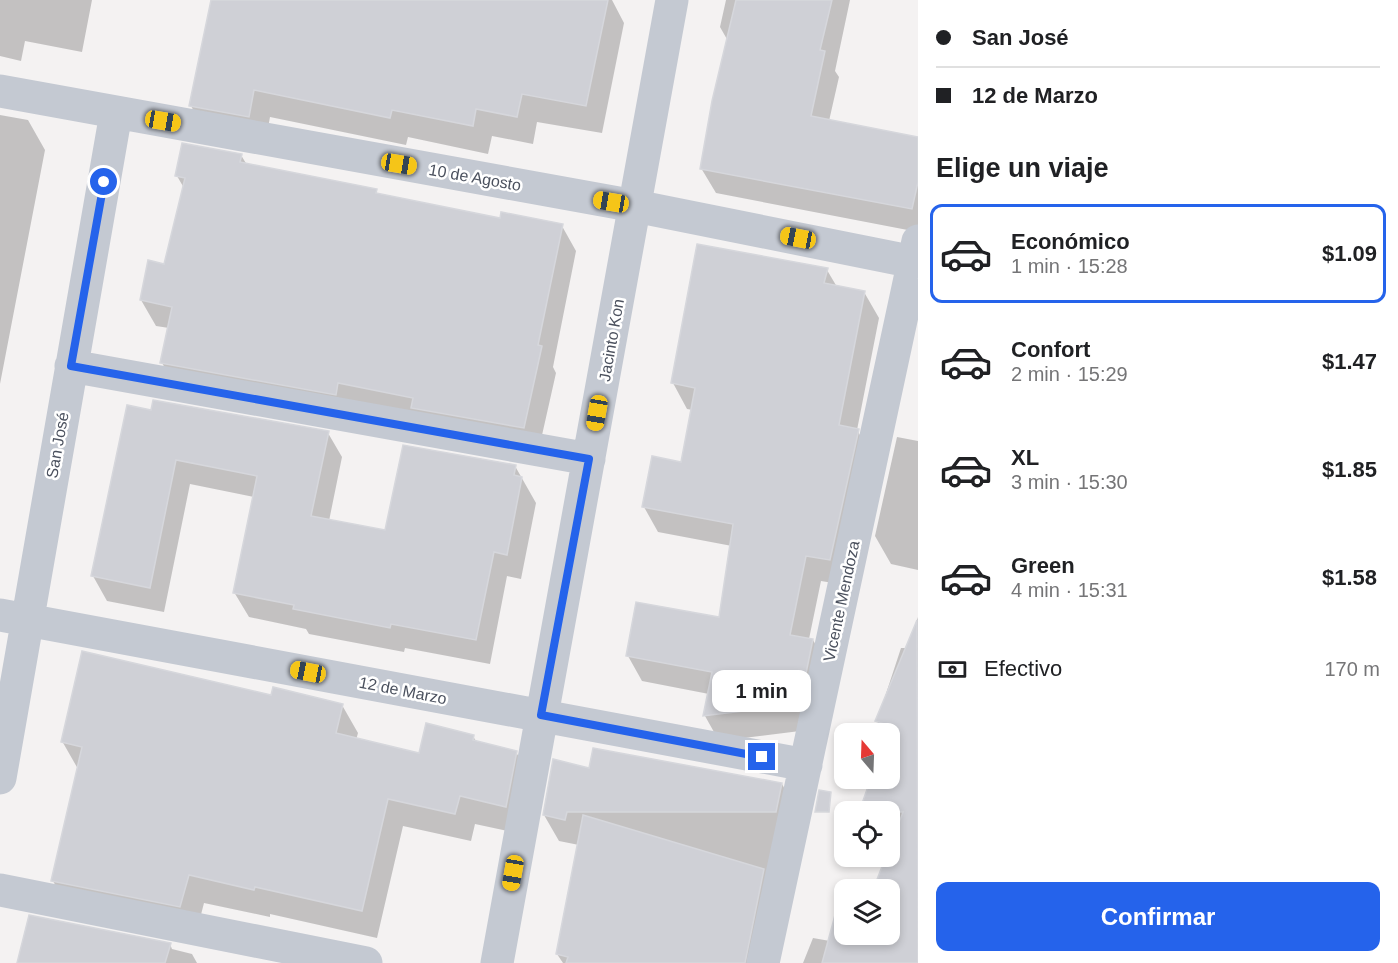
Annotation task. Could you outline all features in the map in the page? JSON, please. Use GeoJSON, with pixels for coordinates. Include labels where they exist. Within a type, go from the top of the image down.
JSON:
{"type":"FeatureCollection","features":[{"type":"Feature","properties":{"kind":"street","name":"Jacinto Kon"},"geometry":{"type":"LineString","coordinates":[[497,963],[672,0]]}},
{"type":"Feature","properties":{"kind":"street","name":"10 de Agosto"},"geometry":{"type":"LineString","coordinates":[[0,91],[635,206],[916,251]]}},
{"type":"Feature","properties":{"kind":"street","name":"San José"},"geometry":{"type":"LineString","coordinates":[[0,778],[14,618],[71,366],[116,113]]}},
{"type":"Feature","properties":{"kind":"street","name":"Vicente Mendoza"},"geometry":{"type":"LineString","coordinates":[[763,963],[916,251]]}},
{"type":"Feature","properties":{"kind":"street"},"geometry":{"type":"LineString","coordinates":[[71,366],[589,459]]}},
{"type":"Feature","properties":{"kind":"street","name":"12 de Marzo"},"geometry":{"type":"LineString","coordinates":[[14,618],[806,765]]}},
{"type":"Feature","properties":{"kind":"street"},"geometry":{"type":"LineString","coordinates":[[0,890],[366,963]]}},
{"type":"Feature","properties":{"kind":"building"},"geometry":{"type":"Polygon","coordinates":[[[211,0],[608,0],[586,106],[522,94],[517,117],[476,109],[473,126],[392,110],[390,118],[254,90],[249,117],[189,106],[211,0]]]}},
{"type":"Feature","properties":{"kind":"building"},"geometry":{"type":"Polygon","coordinates":[[[736,0],[832,0],[820,50],[825,51],[811,116],[918,137],[918,182],[912,209],[700,169],[712,101],[736,0]]]}},
{"type":"Feature","properties":{"kind":"building"},"geometry":{"type":"Polygon","coordinates":[[[182,143],[242,154],[240,162],[377,189],[376,193],[500,218],[501,212],[563,224],[538,345],[542,346],[524,428],[411,408],[413,398],[338,383],[336,395],[160,363],[172,307],[140,300],[148,260],[164,264],[185,178],[175,176],[182,143]]]}},
{"type":"Feature","properties":{"kind":"building"},"geometry":{"type":"Polygon","coordinates":[[[697,244],[828,268],[824,283],[865,291],[839,425],[859,429],[830,560],[806,556],[790,635],[813,639],[801,698],[793,705],[703,716],[712,672],[626,656],[636,602],[719,617],[733,524],[642,507],[652,456],[681,462],[695,388],[671,383],[697,244]]]}},
{"type":"Feature","properties":{"kind":"building"},"geometry":{"type":"Polygon","coordinates":[[[153,400],[329,431],[311,516],[385,530],[403,445],[516,465],[514,475],[522,477],[507,555],[494,552],[476,640],[391,624],[390,628],[293,609],[294,605],[233,593],[257,476],[176,460],[150,588],[91,576],[127,405],[151,410],[153,400]]]}},
{"type":"Feature","properties":{"kind":"building"},"geometry":{"type":"Polygon","coordinates":[[[917,620],[918,963],[822,963],[834,919],[834,945],[900,945],[900,879],[877,879],[882,867],[900,867],[900,820],[903,812],[900,812],[900,801],[863,801],[867,789],[900,789],[900,723],[875,721],[917,620]]]}},
{"type":"Feature","properties":{"kind":"building"},"geometry":{"type":"Polygon","coordinates":[[[82,651],[271,695],[273,687],[343,704],[336,733],[419,753],[426,723],[474,735],[473,740],[517,751],[506,807],[460,796],[455,814],[388,799],[362,911],[189,875],[180,907],[51,881],[82,747],[61,742],[82,651]]]}},
{"type":"Feature","properties":{"kind":"building"},"geometry":{"type":"Polygon","coordinates":[[[593,748],[782,783],[776,812],[567,812],[565,820],[543,815],[553,759],[589,768],[593,748]]]}},
{"type":"Feature","properties":{"kind":"building"},"geometry":{"type":"Polygon","coordinates":[[[819,790],[831,792],[829,812],[815,812],[819,790]]]}},
{"type":"Feature","properties":{"kind":"building"},"geometry":{"type":"Polygon","coordinates":[[[583,815],[764,869],[745,963],[566,963],[568,957],[556,954],[583,815]]]}},
{"type":"Feature","properties":{"kind":"building"},"geometry":{"type":"Polygon","coordinates":[[[29,915],[171,943],[165,963],[17,963],[29,915]]]}},
{"type":"Feature","properties":{"kind":"route"},"geometry":{"type":"LineString","coordinates":[[104,182],[71,366],[589,459],[541,715],[762,757]]}}]}
